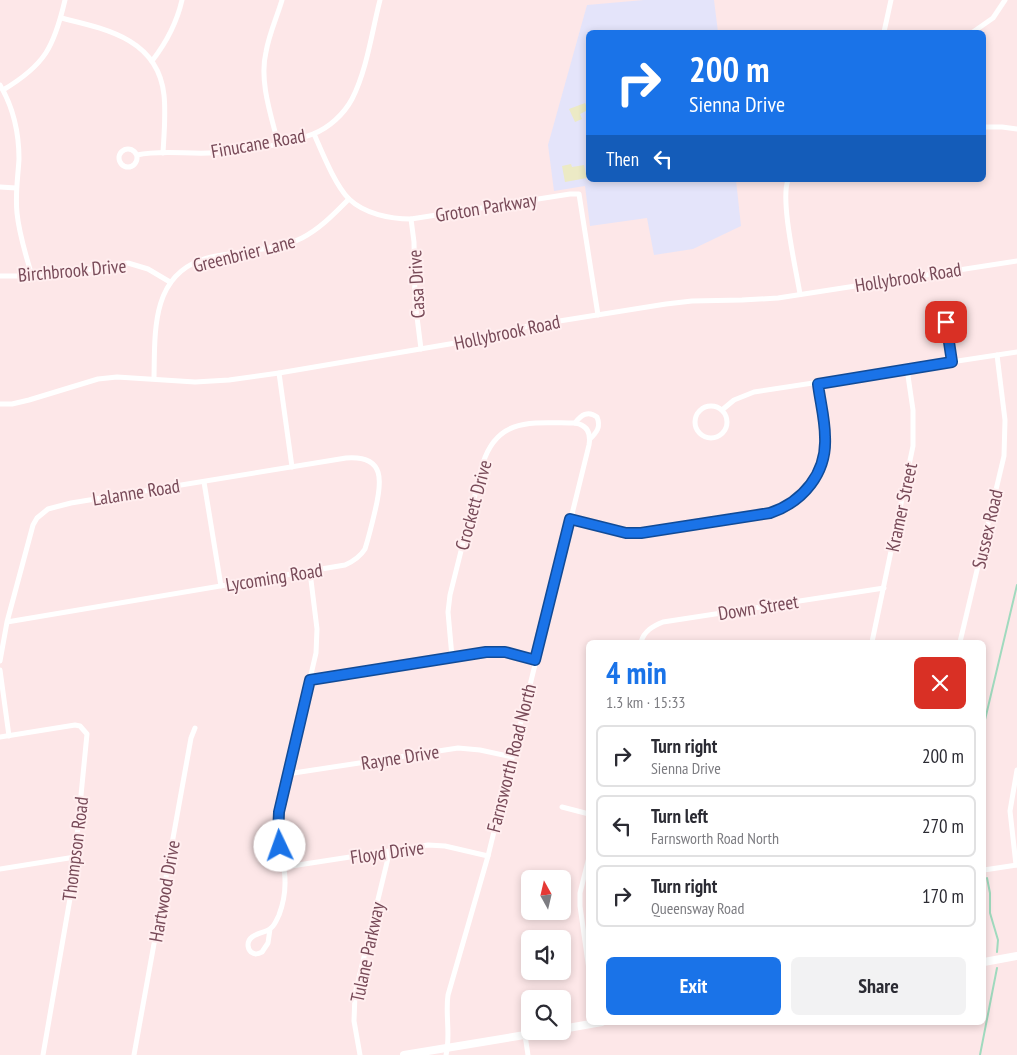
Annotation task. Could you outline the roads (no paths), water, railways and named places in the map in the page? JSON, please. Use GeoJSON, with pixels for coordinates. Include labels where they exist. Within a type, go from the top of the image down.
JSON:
{"type":"FeatureCollection","features":[{"type":"Feature","properties":{"kind":"main road"},"geometry":{"type":"LineString","coordinates":[[986,962],[1017,956]]}},
{"type":"Feature","properties":{"kind":"main road"},"geometry":{"type":"LineString","coordinates":[[571,1028],[587,1025]]}},
{"type":"Feature","properties":{"kind":"main road"},"geometry":{"type":"LineString","coordinates":[[404,1055],[447,1052],[521,1036]]}},
{"type":"Feature","properties":{"kind":"street"},"geometry":{"type":"LineString","coordinates":[[32,276],[18,220],[16,188],[19,161],[17,137],[12,109],[2,88],[24,77],[43,58],[52,44],[65,0]]}},
{"type":"Feature","properties":{"kind":"street"},"geometry":{"type":"LineString","coordinates":[[152,62],[162,50],[182,0]]}},
{"type":"Feature","properties":{"kind":"street"},"geometry":{"type":"LineString","coordinates":[[278,143],[266,87],[264,64],[282,0]]}},
{"type":"Feature","properties":{"kind":"street","name":"Finucane Road"},"geometry":{"type":"LineString","coordinates":[[137,155],[210,152],[278,143],[314,134],[333,122],[351,100],[362,76],[380,0]]}},
{"type":"Feature","properties":{"kind":"street"},"geometry":{"type":"LineString","coordinates":[[884,30],[891,0]]}},
{"type":"Feature","properties":{"kind":"street"},"geometry":{"type":"LineString","coordinates":[[976,30],[993,18],[1005,0]]}},
{"type":"Feature","properties":{"kind":"street"},"geometry":{"type":"LineString","coordinates":[[61,18],[109,30],[122,36],[139,48],[152,62],[161,78],[164,94],[163,153]]}},
{"type":"Feature","properties":{"kind":"street"},"geometry":{"type":"LineString","coordinates":[[986,127],[1017,129]]}},
{"type":"Feature","properties":{"kind":"street","name":"Groton Parkway"},"geometry":{"type":"LineString","coordinates":[[314,134],[330,169],[349,199],[377,214],[411,219],[580,194],[598,315]]}},
{"type":"Feature","properties":{"kind":"street"},"geometry":{"type":"LineString","coordinates":[[788,182],[785,192],[786,208],[800,294]]}},
{"type":"Feature","properties":{"kind":"street"},"geometry":{"type":"LineString","coordinates":[[0,187],[16,188]]}},
{"type":"Feature","properties":{"kind":"street","name":"Greenbrier Lane"},"geometry":{"type":"LineString","coordinates":[[154,378],[154,342],[158,319],[164,293],[178,272],[202,260],[274,247],[302,239],[327,220],[349,199]]}},
{"type":"Feature","properties":{"kind":"street","name":"Casa Drive"},"geometry":{"type":"LineString","coordinates":[[411,219],[414,242],[415,300],[421,349]]}},
{"type":"Feature","properties":{"kind":"street","name":"Hollybrook Road"},"geometry":{"type":"LineString","coordinates":[[0,404],[12,404],[29,400],[98,379],[117,377],[154,378],[195,382],[279,373],[479,339],[528,326],[682,302],[759,300],[1017,260]]}},
{"type":"Feature","properties":{"kind":"street","name":"Birchbrook Drive"},"geometry":{"type":"LineString","coordinates":[[0,276],[32,276],[87,271],[128,263],[148,269],[170,282]]}},
{"type":"Feature","properties":{"kind":"street"},"geometry":{"type":"LineString","coordinates":[[946,322],[952,362]]}},
{"type":"Feature","properties":{"kind":"street"},"geometry":{"type":"LineString","coordinates":[[722,410],[734,400],[748,394],[1017,352]]}},
{"type":"Feature","properties":{"kind":"street","name":"Sussex Road"},"geometry":{"type":"LineString","coordinates":[[960,640],[1004,456],[1005,420],[997,355]]}},
{"type":"Feature","properties":{"kind":"street","name":"Kramer Street"},"geometry":{"type":"LineString","coordinates":[[872,640],[914,446],[913,410],[907,369]]}},
{"type":"Feature","properties":{"kind":"street"},"geometry":{"type":"LineString","coordinates":[[279,373],[292,467]]}},
{"type":"Feature","properties":{"kind":"street"},"geometry":{"type":"LineString","coordinates":[[570,519],[626,533],[641,533],[770,513],[786,506],[808,488],[817,476],[823,458],[825,436],[818,384]]}},
{"type":"Feature","properties":{"kind":"street"},"geometry":{"type":"LineString","coordinates":[[707,406],[722,410],[726,424],[721,434],[712,437],[702,434],[695,421],[699,412],[707,406]]}},
{"type":"Feature","properties":{"kind":"street","name":"Crockett Drive"},"geometry":{"type":"LineString","coordinates":[[452,657],[448,612],[450,595],[486,454],[496,438],[516,425],[575,422],[581,416],[588,413],[594,414],[599,422],[598,429],[590,439]]}},
{"type":"Feature","properties":{"kind":"street"},"geometry":{"type":"LineString","coordinates":[[575,422],[586,427],[590,439]]}},
{"type":"Feature","properties":{"kind":"street","name":"Farnsworth Road North"},"geometry":{"type":"LineString","coordinates":[[447,1052],[446,1017],[448,995],[488,856],[590,439]]}},
{"type":"Feature","properties":{"kind":"street","name":"Lycoming Road"},"geometry":{"type":"LineString","coordinates":[[7,622],[310,572],[345,565],[361,556],[368,541],[380,489],[380,474],[371,462],[356,458],[292,467]]}},
{"type":"Feature","properties":{"kind":"street","name":"Lalanne Road"},"geometry":{"type":"LineString","coordinates":[[0,661],[7,622],[29,533],[42,513],[56,506],[292,467]]}},
{"type":"Feature","properties":{"kind":"street"},"geometry":{"type":"LineString","coordinates":[[204,482],[221,586]]}},
{"type":"Feature","properties":{"kind":"street"},"geometry":{"type":"LineString","coordinates":[[270,929],[254,936],[248,942],[250,952],[254,954],[262,952],[268,943],[270,929],[276,921],[282,904],[285,886],[285,867],[280,846],[278,823],[317,641],[310,572]]}},
{"type":"Feature","properties":{"kind":"street","name":"Down Street"},"geometry":{"type":"LineString","coordinates":[[643,640],[646,632],[663,622],[884,588]]}},
{"type":"Feature","properties":{"kind":"street"},"geometry":{"type":"LineString","coordinates":[[310,680],[486,652],[499,652],[535,660]]}},
{"type":"Feature","properties":{"kind":"street"},"geometry":{"type":"LineString","coordinates":[[0,670],[9,736]]}},
{"type":"Feature","properties":{"kind":"street","name":"Thompson Road"},"geometry":{"type":"LineString","coordinates":[[0,737],[70,725],[80,726],[85,730],[87,739],[72,887],[43,1055]]}},
{"type":"Feature","properties":{"kind":"street","name":"Hartwood Drive"},"geometry":{"type":"LineString","coordinates":[[134,1055],[191,738],[195,728]]}},
{"type":"Feature","properties":{"kind":"street","name":"Rayne Drive"},"geometry":{"type":"LineString","coordinates":[[288,774],[458,748],[480,750],[512,758]]}},
{"type":"Feature","properties":{"kind":"street"},"geometry":{"type":"LineString","coordinates":[[986,870],[1017,865],[1010,811],[1017,770]]}},
{"type":"Feature","properties":{"kind":"street"},"geometry":{"type":"LineString","coordinates":[[562,808],[586,813]]}},
{"type":"Feature","properties":{"kind":"street","name":"Floyd Drive"},"geometry":{"type":"LineString","coordinates":[[285,867],[390,850],[440,845],[488,856]]}},
{"type":"Feature","properties":{"kind":"street","name":"Tulane Parkway"},"geometry":{"type":"LineString","coordinates":[[360,1055],[354,1021],[355,994],[390,850]]}},
{"type":"Feature","properties":{"kind":"street"},"geometry":{"type":"LineString","coordinates":[[0,870],[75,857]]}},
{"type":"Feature","properties":{"kind":"street"},"geometry":{"type":"LineString","coordinates":[[586,869],[580,893],[580,906],[586,949]]}},
{"type":"Feature","properties":{"kind":"street"},"geometry":{"type":"LineString","coordinates":[[526,1040],[528,1055]]}},
{"type":"Feature","properties":{"kind":"waterway"},"geometry":{"type":"LineString","coordinates":[[986,716],[1017,585]]}},
{"type":"Feature","properties":{"kind":"waterway"},"geometry":{"type":"LineString","coordinates":[[987,878],[990,893],[990,913],[998,940],[997,952]]}},
{"type":"Feature","properties":{"kind":"waterway"},"geometry":{"type":"LineString","coordinates":[[986,1024],[997,968]]}},
{"type":"Feature","properties":{"kind":"waterway"},"geometry":{"type":"LineString","coordinates":[[980,1055],[986,1025]]}}]}
